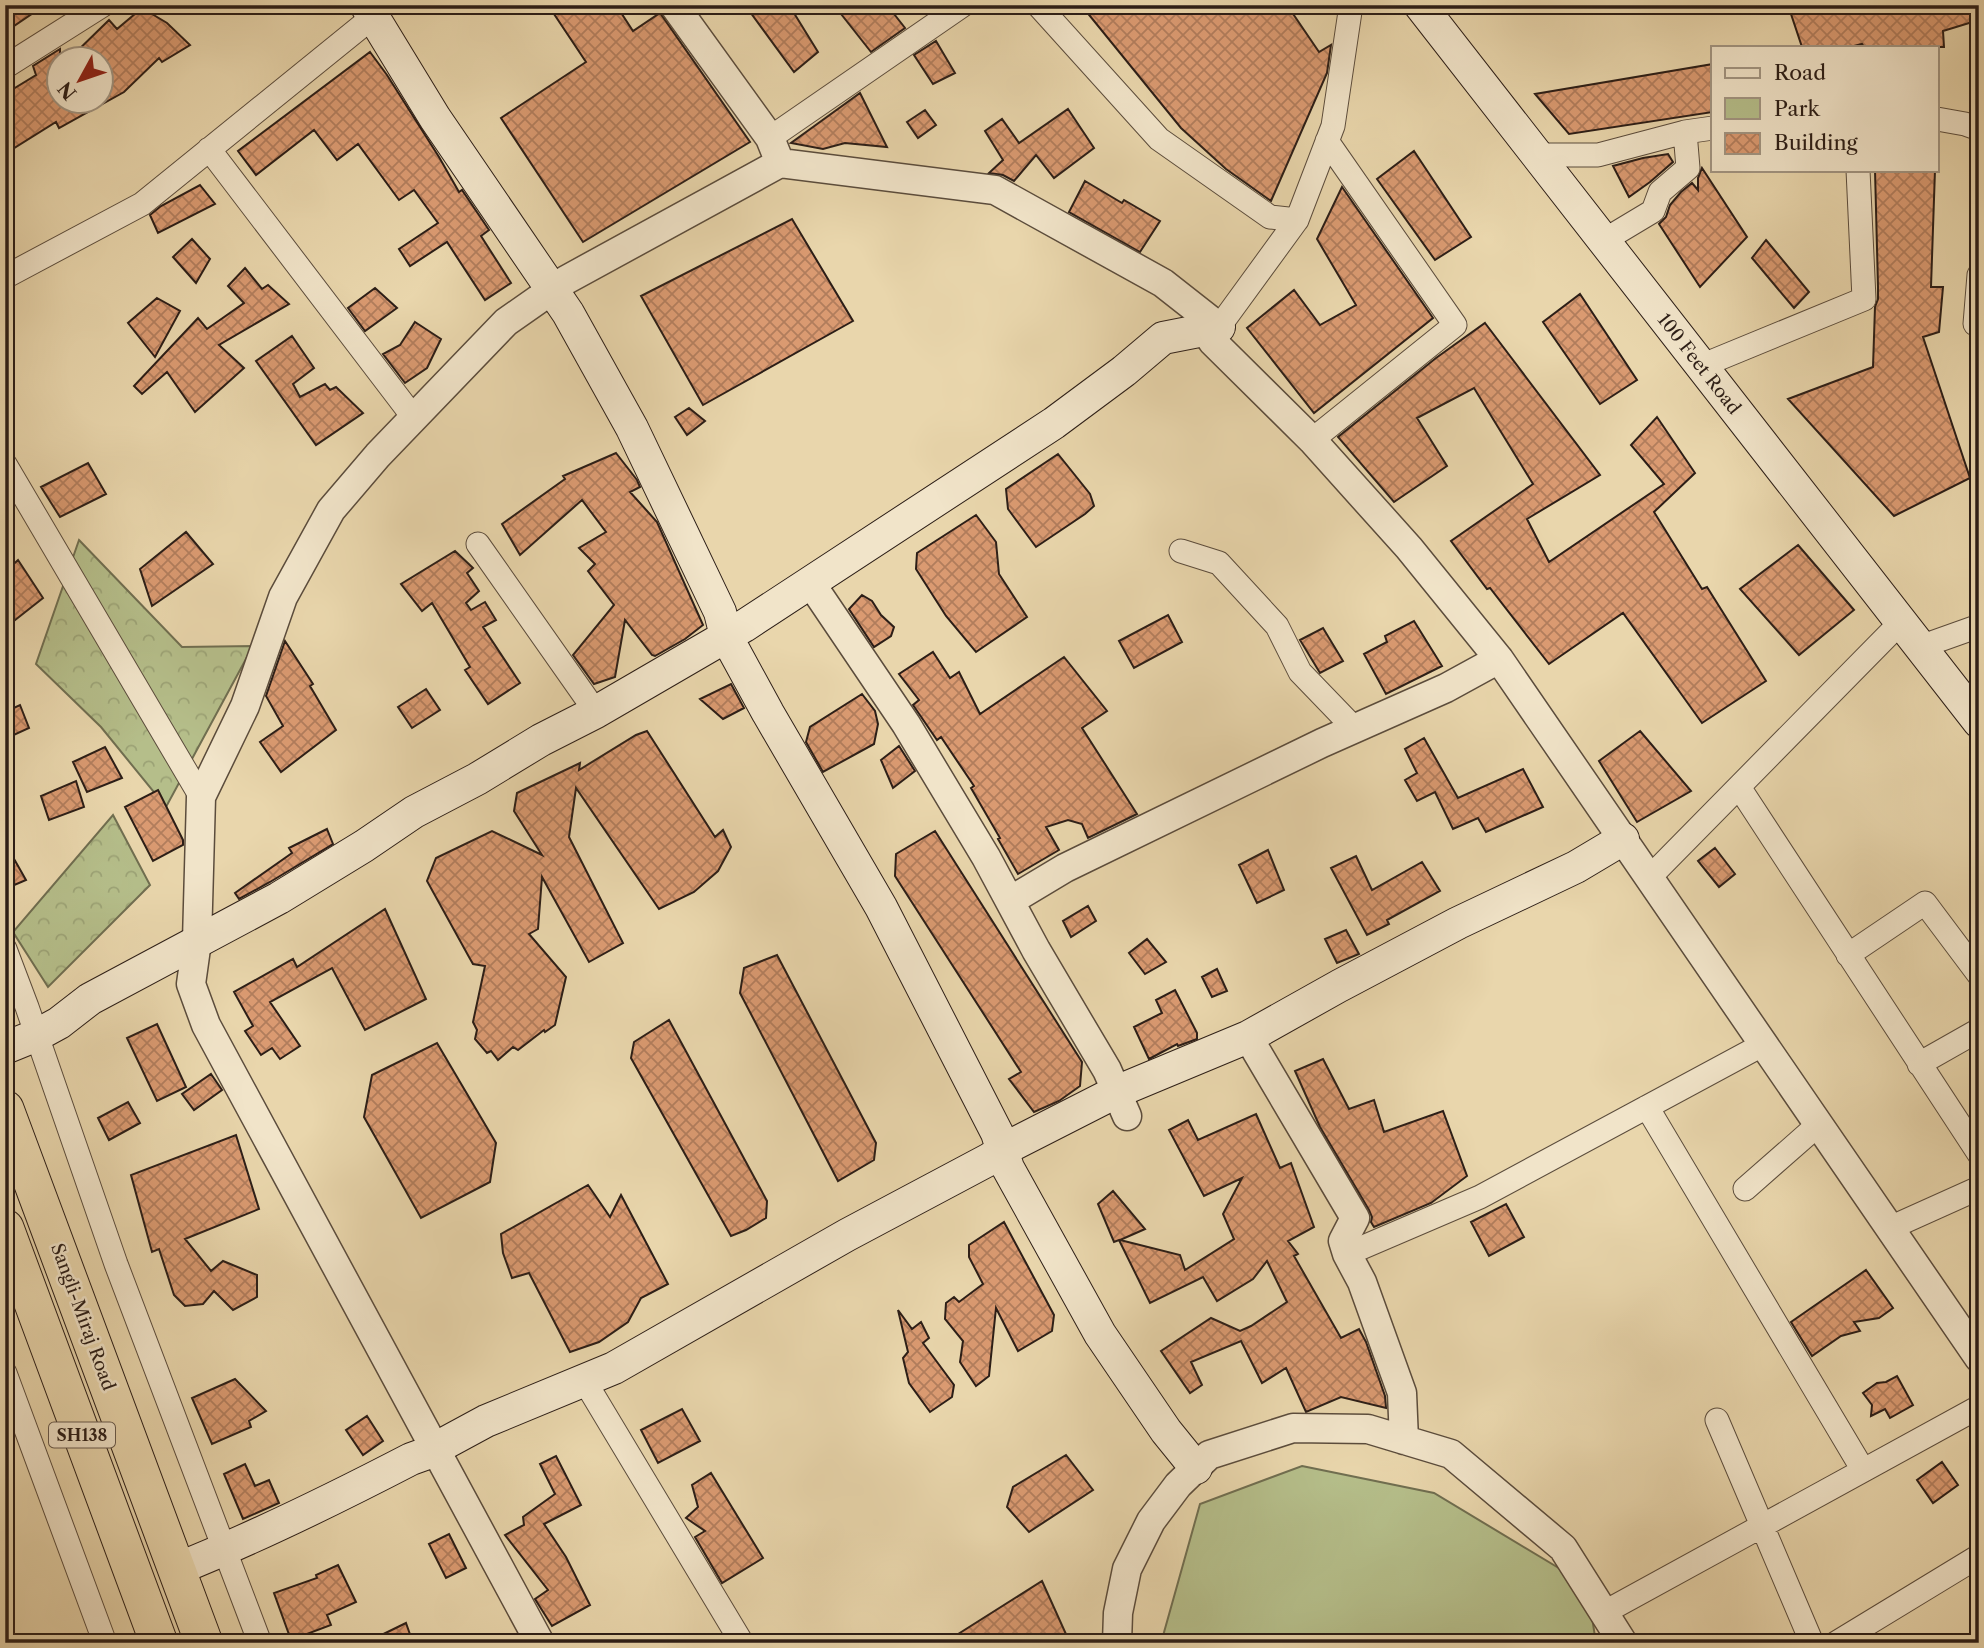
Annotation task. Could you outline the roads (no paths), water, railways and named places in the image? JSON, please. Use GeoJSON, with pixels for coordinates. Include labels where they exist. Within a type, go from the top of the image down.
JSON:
{"type":"FeatureCollection","features":[{"type":"Feature","properties":{"kind":"highway","name":"Sangli-Miraj Road"},"geometry":{"type":"LineString","coordinates":[[5,1109],[204,1643]]}},
{"type":"Feature","properties":{"kind":"highway","name":"SH138"},"geometry":{"type":"LineString","coordinates":[[5,1228],[159,1643]]}},
{"type":"Feature","properties":{"kind":"main road","name":"100 Feet Road"},"geometry":{"type":"LineString","coordinates":[[1419,5],[1979,723]]}},
{"type":"Feature","properties":{"kind":"main road"},"geometry":{"type":"LineString","coordinates":[[370,10],[435,118],[553,289],[632,428],[720,612],[726,636],[881,906],[997,1133],[1008,1168],[1100,1334],[1166,1431],[1196,1468]]}},
{"type":"Feature","properties":{"kind":"main road"},"geometry":{"type":"LineString","coordinates":[[5,1048],[59,1023],[90,999],[279,898],[414,813],[726,636],[1054,423],[1163,338],[1219,327]]}},
{"type":"Feature","properties":{"kind":"main road"},"geometry":{"type":"LineString","coordinates":[[177,1569],[314,1510],[486,1421],[614,1368],[1003,1151],[1122,1104],[1361,974],[1458,923],[1576,867],[1623,839]]}},
{"type":"Feature","properties":{"kind":"street"},"geometry":{"type":"LineString","coordinates":[[5,67],[103,5]]}},
{"type":"Feature","properties":{"kind":"street"},"geometry":{"type":"LineString","coordinates":[[674,5],[775,151],[995,190],[1163,283],[1219,327]]}},
{"type":"Feature","properties":{"kind":"street"},"geometry":{"type":"LineString","coordinates":[[540,1643],[206,1025],[191,984],[197,941],[201,797],[245,706],[283,597],[331,510],[378,455],[506,322],[566,280],[775,151],[963,5]]}},
{"type":"Feature","properties":{"kind":"street"},"geometry":{"type":"LineString","coordinates":[[1038,5],[1159,139],[1270,217],[1297,220]]}},
{"type":"Feature","properties":{"kind":"street"},"geometry":{"type":"LineString","coordinates":[[1352,5],[1333,126],[1297,220],[1219,327],[1212,341],[1312,440],[1409,548],[1499,659],[1979,1358]]}},
{"type":"Feature","properties":{"kind":"street"},"geometry":{"type":"LineString","coordinates":[[5,277],[142,204],[370,10]]}},
{"type":"Feature","properties":{"kind":"street"},"geometry":{"type":"LineString","coordinates":[[1938,118],[1979,129]]}},
{"type":"Feature","properties":{"kind":"street"},"geometry":{"type":"LineString","coordinates":[[1536,155],[1598,155],[1685,132],[1711,128]]}},
{"type":"Feature","properties":{"kind":"street"},"geometry":{"type":"LineString","coordinates":[[1603,241],[1653,211],[1660,192],[1688,168],[1685,132]]}},
{"type":"Feature","properties":{"kind":"street"},"geometry":{"type":"LineString","coordinates":[[1312,440],[1455,325],[1327,141]]}},
{"type":"Feature","properties":{"kind":"street"},"geometry":{"type":"LineString","coordinates":[[209,149],[414,418]]}},
{"type":"Feature","properties":{"kind":"street"},"geometry":{"type":"LineString","coordinates":[[1701,366],[1864,299],[1858,172]]}},
{"type":"Feature","properties":{"kind":"street"},"geometry":{"type":"LineString","coordinates":[[1975,324],[1979,275]]}},
{"type":"Feature","properties":{"kind":"street"},"geometry":{"type":"LineString","coordinates":[[5,464],[201,797]]}},
{"type":"Feature","properties":{"kind":"street"},"geometry":{"type":"LineString","coordinates":[[478,544],[596,712]]}},
{"type":"Feature","properties":{"kind":"street"},"geometry":{"type":"LineString","coordinates":[[1181,551],[1219,563],[1276,626],[1300,673],[1354,728]]}},
{"type":"Feature","properties":{"kind":"street"},"geometry":{"type":"LineString","coordinates":[[810,582],[906,724],[1107,1070],[1122,1104]]}},
{"type":"Feature","properties":{"kind":"street"},"geometry":{"type":"LineString","coordinates":[[1649,877],[1901,622]]}},
{"type":"Feature","properties":{"kind":"street"},"geometry":{"type":"LineString","coordinates":[[1920,647],[1979,626]]}},
{"type":"Feature","properties":{"kind":"street"},"geometry":{"type":"LineString","coordinates":[[1010,901],[1065,868],[1354,728],[1446,688],[1499,659]]}},
{"type":"Feature","properties":{"kind":"street"},"geometry":{"type":"LineString","coordinates":[[1739,787],[1979,1154]]}},
{"type":"Feature","properties":{"kind":"street"},"geometry":{"type":"LineString","coordinates":[[1848,955],[1925,903],[1979,975]]}},
{"type":"Feature","properties":{"kind":"street"},"geometry":{"type":"LineString","coordinates":[[5,949],[116,1264],[260,1643]]}},
{"type":"Feature","properties":{"kind":"street"},"geometry":{"type":"LineString","coordinates":[[1919,1064],[1979,1030]]}},
{"type":"Feature","properties":{"kind":"street"},"geometry":{"type":"LineString","coordinates":[[1248,1037],[1354,1218],[1343,1241],[1362,1282],[1402,1393],[1404,1440]]}},
{"type":"Feature","properties":{"kind":"street"},"geometry":{"type":"LineString","coordinates":[[1347,1254],[1480,1197],[1764,1044]]}},
{"type":"Feature","properties":{"kind":"street"},"geometry":{"type":"LineString","coordinates":[[1647,1107],[1863,1471]]}},
{"type":"Feature","properties":{"kind":"street"},"geometry":{"type":"LineString","coordinates":[[1745,1189],[1819,1124]]}},
{"type":"Feature","properties":{"kind":"street"},"geometry":{"type":"LineString","coordinates":[[1890,1228],[1979,1188]]}},
{"type":"Feature","properties":{"kind":"street"},"geometry":{"type":"LineString","coordinates":[[5,1373],[105,1643]]}},
{"type":"Feature","properties":{"kind":"street"},"geometry":{"type":"LineString","coordinates":[[584,1380],[742,1643]]}},
{"type":"Feature","properties":{"kind":"street"},"geometry":{"type":"LineString","coordinates":[[1605,1612],[1979,1407]]}},
{"type":"Feature","properties":{"kind":"street"},"geometry":{"type":"LineString","coordinates":[[1717,1420],[1812,1643]]}},
{"type":"Feature","properties":{"kind":"street"},"geometry":{"type":"LineString","coordinates":[[1117,1643],[1118,1613],[1127,1569],[1151,1521],[1178,1485],[1209,1455],[1293,1427],[1368,1429],[1451,1454],[1563,1548],[1623,1643]]}},
{"type":"Feature","properties":{"kind":"street"},"geometry":{"type":"LineString","coordinates":[[1836,1643],[1979,1556]]}}]}
